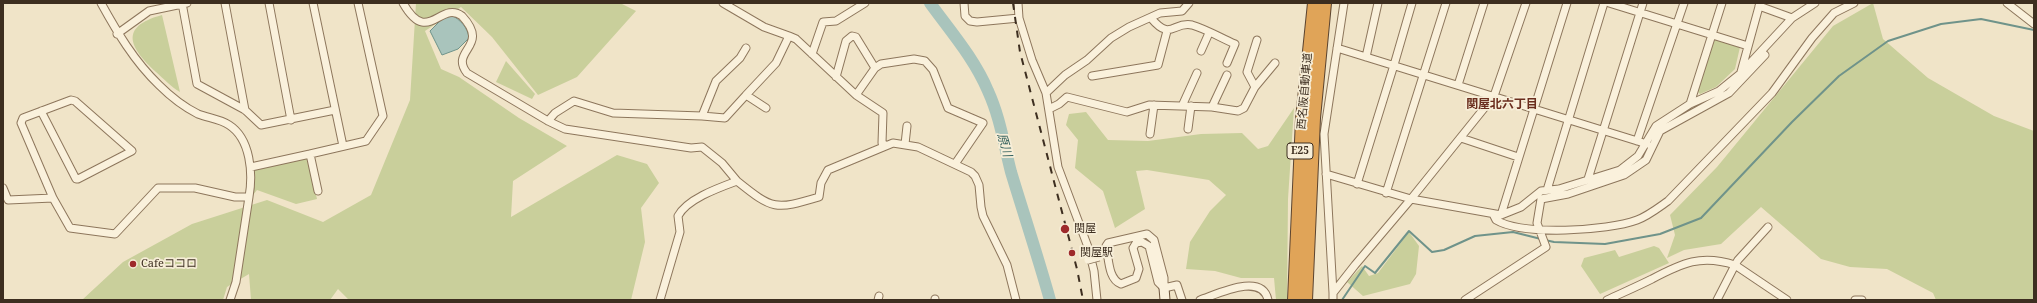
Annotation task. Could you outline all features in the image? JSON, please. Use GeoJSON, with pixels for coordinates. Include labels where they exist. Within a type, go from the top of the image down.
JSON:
{"type":"FeatureCollection","features":[{"type":"Feature","properties":{"kind":"highway","name":"西名阪自動車道"},"geometry":{"type":"LineString","coordinates":[[1294,300],[1302,119],[1314,3]]}},
{"type":"Feature","properties":{"kind":"highway","name":"西名阪自動車道"},"geometry":{"type":"LineString","coordinates":[[1306,300],[1314,118],[1326,3]]}},
{"type":"Feature","properties":{"kind":"street"},"geometry":{"type":"LineString","coordinates":[[100,3],[117,34],[149,74],[163,88],[198,114],[229,124],[238,132],[245,143],[252,184],[236,282],[230,300]]}},
{"type":"Feature","properties":{"kind":"street"},"geometry":{"type":"LineString","coordinates":[[117,34],[149,11],[183,3],[197,84],[245,110],[261,125],[335,110]]}},
{"type":"Feature","properties":{"kind":"street"},"geometry":{"type":"LineString","coordinates":[[224,3],[245,110]]}},
{"type":"Feature","properties":{"kind":"street"},"geometry":{"type":"LineString","coordinates":[[269,3],[291,120]]}},
{"type":"Feature","properties":{"kind":"street"},"geometry":{"type":"LineString","coordinates":[[313,3],[343,146]]}},
{"type":"Feature","properties":{"kind":"street"},"geometry":{"type":"LineString","coordinates":[[250,167],[366,141],[383,116],[358,3]]}},
{"type":"Feature","properties":{"kind":"street"},"geometry":{"type":"LineString","coordinates":[[403,3],[410,16],[422,21],[434,18],[440,12],[451,10],[461,15],[473,32],[474,36],[470,47],[462,56],[462,63],[467,73],[548,121],[565,129],[691,148],[702,147],[722,163],[737,181],[763,202],[789,206],[819,197],[821,183],[828,170],[885,145],[893,143],[918,147],[955,164],[975,176],[979,185],[983,216],[1007,265],[1016,300]]}},
{"type":"Feature","properties":{"kind":"street"},"geometry":{"type":"LineString","coordinates":[[723,3],[764,27],[796,39],[856,95],[883,113],[882,142],[885,145]]}},
{"type":"Feature","properties":{"kind":"street"},"geometry":{"type":"LineString","coordinates":[[812,54],[823,22],[836,21],[865,3]]}},
{"type":"Feature","properties":{"kind":"street"},"geometry":{"type":"LineString","coordinates":[[964,3],[965,16],[970,21],[1019,18]]}},
{"type":"Feature","properties":{"kind":"street"},"geometry":{"type":"LineString","coordinates":[[1018,3],[1019,18],[1032,60],[1046,93],[1058,167],[1088,247],[1094,270],[1097,300]]}},
{"type":"Feature","properties":{"kind":"street"},"geometry":{"type":"LineString","coordinates":[[1046,93],[1065,75],[1087,60],[1111,38],[1129,27],[1160,13],[1182,11],[1189,3]]}},
{"type":"Feature","properties":{"kind":"street"},"geometry":{"type":"LineString","coordinates":[[1333,296],[1324,134],[1344,3]]}},
{"type":"Feature","properties":{"kind":"street"},"geometry":{"type":"LineString","coordinates":[[1366,57],[1378,3]]}},
{"type":"Feature","properties":{"kind":"street"},"geometry":{"type":"LineString","coordinates":[[1357,184],[1412,3]]}},
{"type":"Feature","properties":{"kind":"street"},"geometry":{"type":"LineString","coordinates":[[1386,193],[1446,3]]}},
{"type":"Feature","properties":{"kind":"street"},"geometry":{"type":"LineString","coordinates":[[1458,85],[1484,3]]}},
{"type":"Feature","properties":{"kind":"street"},"geometry":{"type":"LineString","coordinates":[[1333,296],[1494,96],[1526,3]]}},
{"type":"Feature","properties":{"kind":"street"},"geometry":{"type":"LineString","coordinates":[[1501,215],[1567,3]]}},
{"type":"Feature","properties":{"kind":"street"},"geometry":{"type":"LineString","coordinates":[[1547,190],[1604,3]]}},
{"type":"Feature","properties":{"kind":"street"},"geometry":{"type":"LineString","coordinates":[[1609,3],[1640,11],[1748,46]]}},
{"type":"Feature","properties":{"kind":"street"},"geometry":{"type":"LineString","coordinates":[[1588,179],[1643,3]]}},
{"type":"Feature","properties":{"kind":"street"},"geometry":{"type":"LineString","coordinates":[[1638,141],[1684,3]]}},
{"type":"Feature","properties":{"kind":"street"},"geometry":{"type":"LineString","coordinates":[[1690,104],[1722,3]]}},
{"type":"Feature","properties":{"kind":"street"},"geometry":{"type":"LineString","coordinates":[[1326,174],[1386,193],[1411,199],[1501,215],[1521,207],[1541,191],[1559,189],[1620,170],[1638,156],[1647,144],[1656,126],[1690,104],[1719,91],[1740,74],[1792,18],[1815,3]]}},
{"type":"Feature","properties":{"kind":"street"},"geometry":{"type":"LineString","coordinates":[[1493,214],[1496,220],[1504,225],[1540,232],[1612,227],[1637,220],[1655,210],[1668,201],[1772,93],[1812,38],[1834,13],[1854,3]]}},
{"type":"Feature","properties":{"kind":"street"},"geometry":{"type":"LineString","coordinates":[[2007,3],[2034,24]]}},
{"type":"Feature","properties":{"kind":"street"},"geometry":{"type":"LineString","coordinates":[[1740,74],[1759,4],[1792,18]]}},
{"type":"Feature","properties":{"kind":"street"},"geometry":{"type":"LineString","coordinates":[[1151,18],[1158,26],[1168,31],[1191,25],[1235,44],[1227,63]]}},
{"type":"Feature","properties":{"kind":"street"},"geometry":{"type":"LineString","coordinates":[[1092,76],[1158,65],[1168,31]]}},
{"type":"Feature","properties":{"kind":"street"},"geometry":{"type":"LineString","coordinates":[[1201,51],[1209,33]]}},
{"type":"Feature","properties":{"kind":"street"},"geometry":{"type":"LineString","coordinates":[[548,121],[555,113],[574,101],[613,113],[725,118],[776,63],[789,36]]}},
{"type":"Feature","properties":{"kind":"street"},"geometry":{"type":"LineString","coordinates":[[836,77],[846,41],[852,36],[856,37],[875,68]]}},
{"type":"Feature","properties":{"kind":"street"},"geometry":{"type":"LineString","coordinates":[[1255,87],[1247,72],[1257,40]]}},
{"type":"Feature","properties":{"kind":"street"},"geometry":{"type":"LineString","coordinates":[[702,116],[716,80],[740,58],[746,48]]}},
{"type":"Feature","properties":{"kind":"street"},"geometry":{"type":"LineString","coordinates":[[1337,48],[1494,96],[1602,132],[1647,144]]}},
{"type":"Feature","properties":{"kind":"street"},"geometry":{"type":"LineString","coordinates":[[1465,300],[1546,247],[1537,223],[1541,199],[1568,194],[1624,175],[1646,160],[1660,131],[1729,93],[1765,54]]}},
{"type":"Feature","properties":{"kind":"street"},"geometry":{"type":"LineString","coordinates":[[856,95],[875,68],[881,64],[914,59],[925,61],[933,70],[948,108],[983,123],[955,164]]}},
{"type":"Feature","properties":{"kind":"street"},"geometry":{"type":"LineString","coordinates":[[1049,109],[1059,104],[1067,97],[1127,112],[1154,105],[1212,107],[1238,111],[1244,108],[1255,87],[1275,63]]}},
{"type":"Feature","properties":{"kind":"street"},"geometry":{"type":"LineString","coordinates":[[1182,106],[1197,73]]}},
{"type":"Feature","properties":{"kind":"street"},"geometry":{"type":"LineString","coordinates":[[1212,107],[1227,75]]}},
{"type":"Feature","properties":{"kind":"street"},"geometry":{"type":"LineString","coordinates":[[746,95],[766,108]]}},
{"type":"Feature","properties":{"kind":"street"},"geometry":{"type":"LineString","coordinates":[[41,111],[76,179],[132,150],[75,101],[71,100],[41,111],[23,118],[21,123],[53,198],[70,228],[115,234],[158,188],[195,188],[235,197],[249,197]]}},
{"type":"Feature","properties":{"kind":"street"},"geometry":{"type":"LineString","coordinates":[[1150,134],[1154,105]]}},
{"type":"Feature","properties":{"kind":"street"},"geometry":{"type":"LineString","coordinates":[[1188,129],[1191,106]]}},
{"type":"Feature","properties":{"kind":"street"},"geometry":{"type":"LineString","coordinates":[[905,144],[907,126]]}},
{"type":"Feature","properties":{"kind":"street"},"geometry":{"type":"LineString","coordinates":[[1461,138],[1518,157]]}},
{"type":"Feature","properties":{"kind":"street"},"geometry":{"type":"LineString","coordinates":[[310,154],[318,191]]}},
{"type":"Feature","properties":{"kind":"street"},"geometry":{"type":"LineString","coordinates":[[660,300],[680,232],[677,220],[680,211],[687,204],[711,191],[737,181]]}},
{"type":"Feature","properties":{"kind":"street"},"geometry":{"type":"LineString","coordinates":[[3,188],[8,200],[53,198]]}},
{"type":"Feature","properties":{"kind":"street"},"geometry":{"type":"LineString","coordinates":[[1717,300],[1735,265],[1768,227]]}},
{"type":"Feature","properties":{"kind":"street"},"geometry":{"type":"LineString","coordinates":[[1164,288],[1158,282],[1149,246],[1142,242],[1136,243],[1133,248],[1139,269],[1136,278],[1122,284],[1116,282],[1112,276],[1106,246],[1108,243],[1147,234],[1154,240],[1164,278],[1165,300]]}},
{"type":"Feature","properties":{"kind":"street"},"geometry":{"type":"LineString","coordinates":[[1088,260],[1099,257]]}},
{"type":"Feature","properties":{"kind":"street"},"geometry":{"type":"LineString","coordinates":[[1609,300],[1679,265],[1688,262],[1712,260],[1735,265],[1787,300]]}},
{"type":"Feature","properties":{"kind":"street"},"geometry":{"type":"LineString","coordinates":[[1164,288],[1177,285],[1182,300]]}},
{"type":"Feature","properties":{"kind":"street"},"geometry":{"type":"LineString","coordinates":[[1200,300],[1249,285],[1262,288],[1267,293],[1268,300]]}},
{"type":"Feature","properties":{"kind":"street"},"geometry":{"type":"LineString","coordinates":[[1855,300],[1862,300]]}},
{"type":"Feature","properties":{"kind":"green space"},"geometry":{"type":"Polygon","coordinates":[[[416,3],[620,3],[636,11],[577,77],[538,95],[492,37],[461,7],[425,31],[441,69],[459,77],[519,118],[567,146],[513,181],[511,217],[617,155],[647,164],[659,183],[641,208],[645,242],[631,300],[349,300],[338,289],[330,300],[251,300],[249,274],[227,287],[223,300],[82,300],[123,262],[192,224],[267,200],[323,222],[371,195],[410,100],[416,3]]]}},
{"type":"Feature","properties":{"kind":"green space"},"geometry":{"type":"Polygon","coordinates":[[[1873,3],[1883,39],[1928,78],[1994,116],[2034,131],[2033,300],[1936,300],[1933,293],[1887,269],[1850,267],[1821,259],[1761,207],[1721,244],[1684,250],[1667,258],[1675,235],[1670,215],[1717,167],[1833,26],[1873,3]]]}},
{"type":"Feature","properties":{"kind":"green space"},"geometry":{"type":"Polygon","coordinates":[[[162,15],[180,92],[147,63],[135,47],[133,39],[134,32],[139,26],[148,20],[162,15]]]}},
{"type":"Feature","properties":{"kind":"green space"},"geometry":{"type":"Polygon","coordinates":[[[1714,36],[1740,47],[1735,69],[1716,87],[1700,94],[1696,90],[1714,36]]]}},
{"type":"Feature","properties":{"kind":"green space"},"geometry":{"type":"Polygon","coordinates":[[[506,61],[535,94],[532,99],[496,82],[506,61]]]}},
{"type":"Feature","properties":{"kind":"green space"},"geometry":{"type":"Polygon","coordinates":[[[1294,108],[1288,199],[1287,300],[1276,300],[1274,278],[1241,278],[1215,271],[1186,269],[1190,242],[1210,211],[1226,195],[1209,180],[1147,170],[1136,171],[1145,209],[1115,228],[1103,191],[1075,168],[1078,140],[1066,125],[1069,114],[1086,112],[1108,140],[1148,141],[1201,134],[1242,133],[1258,149],[1268,146],[1294,108]]]}},
{"type":"Feature","properties":{"kind":"green space"},"geometry":{"type":"Polygon","coordinates":[[[307,155],[317,199],[296,204],[257,190],[253,195],[254,169],[307,155]]]}},
{"type":"Feature","properties":{"kind":"green space"},"geometry":{"type":"Polygon","coordinates":[[[1409,232],[1419,246],[1416,274],[1410,284],[1363,296],[1347,282],[1362,266],[1369,276],[1378,273],[1409,232]]]}},
{"type":"Feature","properties":{"kind":"green space"},"geometry":{"type":"Polygon","coordinates":[[[1654,246],[1659,248],[1669,263],[1600,294],[1581,266],[1584,258],[1615,250],[1619,257],[1654,246]]]}},
{"type":"Feature","properties":{"kind":"water"},"geometry":{"type":"Polygon","coordinates":[[[451,15],[463,24],[469,38],[458,49],[442,55],[430,31],[441,20],[451,15]]]}},
{"type":"Feature","properties":{"kind":"waterway","name":"原川"},"geometry":{"type":"LineString","coordinates":[[930,3],[976,67],[992,101],[999,121],[1011,172],[1050,300]]}},
{"type":"Feature","properties":{"kind":"waterway"},"geometry":{"type":"LineString","coordinates":[[1545,240],[1554,242],[1605,244],[1660,234],[1701,218],[1792,122],[1839,76],[1888,41],[1941,24],[1981,19],[2034,30]]}},
{"type":"Feature","properties":{"kind":"waterway"},"geometry":{"type":"LineString","coordinates":[[1342,300],[1365,266],[1375,273],[1409,231],[1432,252],[1444,250],[1475,236],[1513,232],[1541,239]]}},
{"type":"Feature","properties":{"kind":"railway"},"geometry":{"type":"LineString","coordinates":[[1013,3],[1020,52],[1077,269],[1083,300]]}},
{"type":"Feature","properties":{"kind":"place","name":"関屋"},"geometry":{"type":"Point","coordinates":[1065,229]}},
{"type":"Feature","properties":{"kind":"place","name":"関屋駅"},"geometry":{"type":"Point","coordinates":[1072,253]}},
{"type":"Feature","properties":{"kind":"place","name":"Cafeココロ"},"geometry":{"type":"Point","coordinates":[133,264]}},
{"type":"Feature","properties":{"kind":"district","name":"関屋北六丁目"},"geometry":{"type":"Point","coordinates":[1502,105]}}]}
